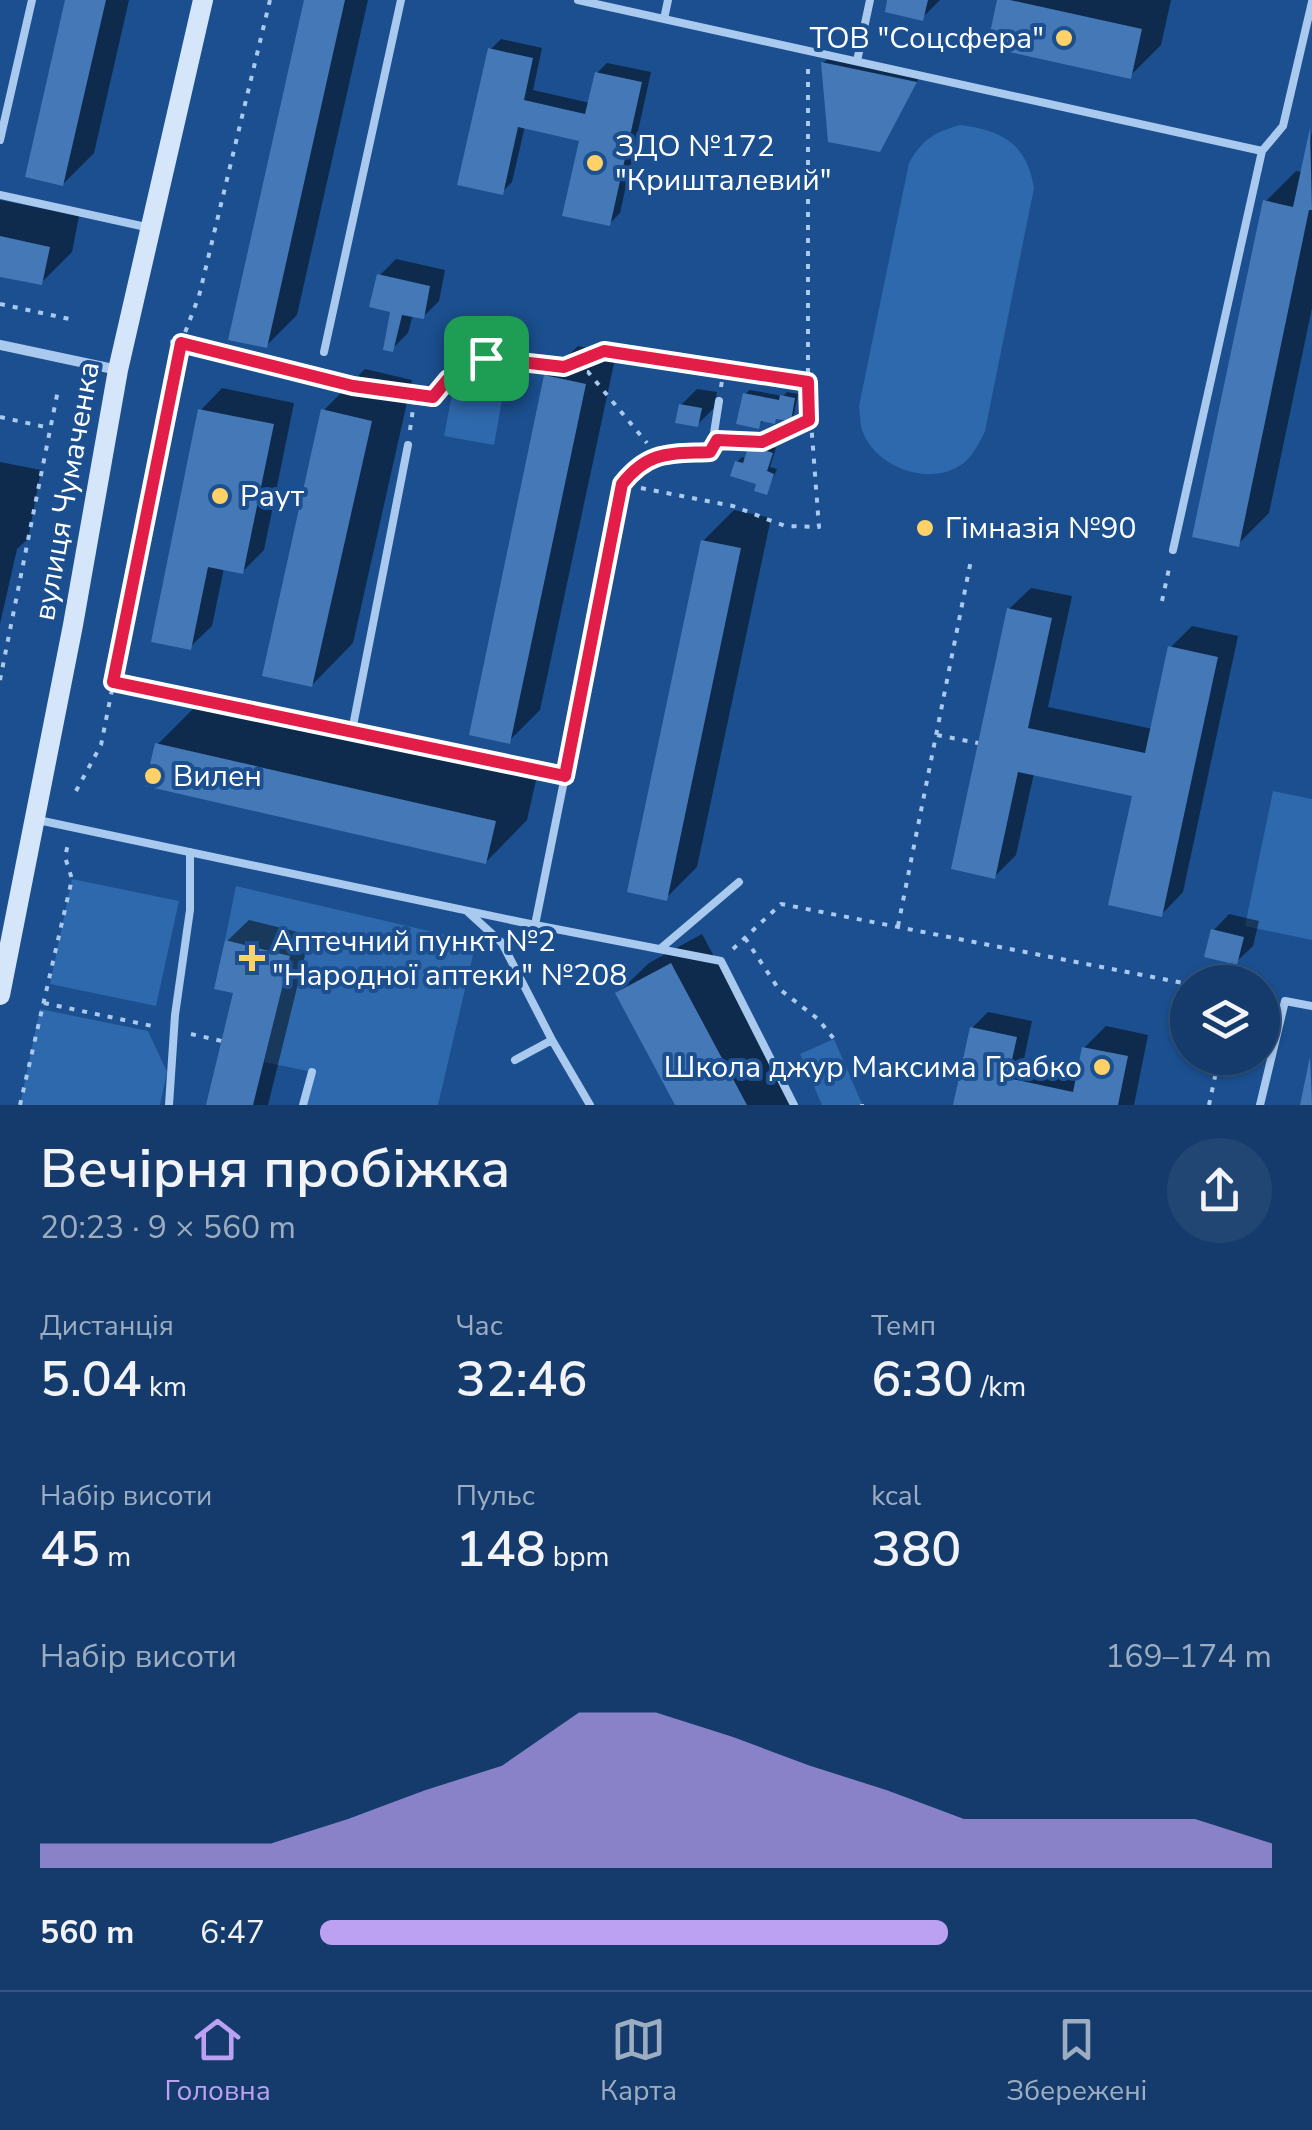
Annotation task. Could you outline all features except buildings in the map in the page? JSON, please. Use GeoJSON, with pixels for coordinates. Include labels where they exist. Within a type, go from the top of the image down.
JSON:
{"type":"FeatureCollection","features":[{"type":"Feature","properties":{"kind":"street","name":"вулиця Чумаченка"},"geometry":{"type":"LineString","coordinates":[[0,995],[73,625],[118,370],[203,0]]}},
{"type":"Feature","properties":{"kind":"street"},"geometry":{"type":"LineString","coordinates":[[0,345],[118,370]]}},
{"type":"Feature","properties":{"kind":"lane"},"geometry":{"type":"LineString","coordinates":[[0,140],[32,0]]}},
{"type":"Feature","properties":{"kind":"lane"},"geometry":{"type":"LineString","coordinates":[[324,352],[401,0]]}},
{"type":"Feature","properties":{"kind":"lane"},"geometry":{"type":"LineString","coordinates":[[578,0],[1262,150]]}},
{"type":"Feature","properties":{"kind":"lane"},"geometry":{"type":"LineString","coordinates":[[664,18],[668,0]]}},
{"type":"Feature","properties":{"kind":"lane"},"geometry":{"type":"LineString","coordinates":[[856,61],[870,0]]}},
{"type":"Feature","properties":{"kind":"lane"},"geometry":{"type":"LineString","coordinates":[[1173,550],[1262,150],[1283,126],[1312,2]]}},
{"type":"Feature","properties":{"kind":"lane"},"geometry":{"type":"LineString","coordinates":[[0,195],[151,228]]}},
{"type":"Feature","properties":{"kind":"lane"},"geometry":{"type":"LineString","coordinates":[[535,925],[622,484],[637,466],[656,455],[710,452],[720,401]]}},
{"type":"Feature","properties":{"kind":"lane"},"geometry":{"type":"LineString","coordinates":[[352,732],[408,445]]}},
{"type":"Feature","properties":{"kind":"lane"},"geometry":{"type":"LineString","coordinates":[[200,698],[565,776]]}},
{"type":"Feature","properties":{"kind":"lane"},"geometry":{"type":"LineString","coordinates":[[34,819],[721,961],[794,1105]]}},
{"type":"Feature","properties":{"kind":"lane"},"geometry":{"type":"LineString","coordinates":[[169,1105],[190,910],[190,852]]}},
{"type":"Feature","properties":{"kind":"lane"},"geometry":{"type":"LineString","coordinates":[[660,949],[740,882]]}},
{"type":"Feature","properties":{"kind":"lane"},"geometry":{"type":"LineString","coordinates":[[464,909],[502,943],[590,1105]]}},
{"type":"Feature","properties":{"kind":"lane"},"geometry":{"type":"LineString","coordinates":[[1260,1105],[1285,1002],[1312,1006]]}},
{"type":"Feature","properties":{"kind":"lane"},"geometry":{"type":"LineString","coordinates":[[515,1060],[552,1040]]}},
{"type":"Feature","properties":{"kind":"lane"},"geometry":{"type":"LineString","coordinates":[[303,1105],[312,1072]]}},
{"type":"Feature","properties":{"kind":"path"},"geometry":{"type":"LineString","coordinates":[[76,791],[101,745],[181,343],[200,296],[270,0]]}},
{"type":"Feature","properties":{"kind":"path"},"geometry":{"type":"LineString","coordinates":[[622,484],[734,506],[785,526],[819,527],[808,382],[808,50]]}},
{"type":"Feature","properties":{"kind":"path"},"geometry":{"type":"LineString","coordinates":[[0,304],[74,320]]}},
{"type":"Feature","properties":{"kind":"path"},"geometry":{"type":"LineString","coordinates":[[166,341],[353,386],[433,397],[448,379],[486,358],[588,372],[656,455]]}},
{"type":"Feature","properties":{"kind":"path"},"geometry":{"type":"LineString","coordinates":[[564,367],[604,351],[808,382]]}},
{"type":"Feature","properties":{"kind":"path"},"geometry":{"type":"LineString","coordinates":[[0,680],[58,390]]}},
{"type":"Feature","properties":{"kind":"path"},"geometry":{"type":"LineString","coordinates":[[408,445],[415,394]]}},
{"type":"Feature","properties":{"kind":"path"},"geometry":{"type":"LineString","coordinates":[[0,417],[50,428]]}},
{"type":"Feature","properties":{"kind":"path"},"geometry":{"type":"LineString","coordinates":[[710,452],[717,440],[762,442],[809,420]]}},
{"type":"Feature","properties":{"kind":"path"},"geometry":{"type":"LineString","coordinates":[[1162,601],[1173,550]]}},
{"type":"Feature","properties":{"kind":"path"},"geometry":{"type":"LineString","coordinates":[[898,926],[971,560]]}},
{"type":"Feature","properties":{"kind":"path"},"geometry":{"type":"LineString","coordinates":[[113,682],[200,698]]}},
{"type":"Feature","properties":{"kind":"path"},"geometry":{"type":"LineString","coordinates":[[937,735],[978,744]]}},
{"type":"Feature","properties":{"kind":"path"},"geometry":{"type":"LineString","coordinates":[[70,783],[80,785]]}},
{"type":"Feature","properties":{"kind":"path"},"geometry":{"type":"LineString","coordinates":[[20,1105],[72,879],[65,857],[68,844]]}},
{"type":"Feature","properties":{"kind":"path"},"geometry":{"type":"LineString","coordinates":[[721,961],[781,904],[1170,980]]}},
{"type":"Feature","properties":{"kind":"path"},"geometry":{"type":"LineString","coordinates":[[745,938],[778,988],[818,1019],[834,1039]]}},
{"type":"Feature","properties":{"kind":"path"},"geometry":{"type":"LineString","coordinates":[[44,1003],[222,1041]]}},
{"type":"Feature","properties":{"kind":"path"},"geometry":{"type":"LineString","coordinates":[[1209,1105],[1215,1075]]}},
{"type":"Feature","properties":{"kind":"shaded area"},"geometry":{"type":"Polygon","coordinates":[[[960,125],[988,131],[1010,142],[1025,160],[1034,188],[985,431],[970,457],[956,468],[943,473],[915,473],[877,453],[862,430],[859,406],[909,163],[930,138],[960,125]]]}},
{"type":"Feature","properties":{"kind":"shaded area"},"geometry":{"type":"Polygon","coordinates":[[[454,384],[503,394],[494,445],[444,436],[454,384]]]}},
{"type":"Feature","properties":{"kind":"shaded area"},"geometry":{"type":"Polygon","coordinates":[[[1273,791],[1312,799],[1312,940],[1245,926],[1273,791]]]}},
{"type":"Feature","properties":{"kind":"shaded area"},"geometry":{"type":"Polygon","coordinates":[[[72,879],[179,901],[156,1006],[50,984],[72,879]]]}},
{"type":"Feature","properties":{"kind":"shaded area"},"geometry":{"type":"Polygon","coordinates":[[[236,886],[476,942],[438,1105],[303,1105],[312,1072],[264,1062],[289,956],[225,940],[236,886]]]}},
{"type":"Feature","properties":{"kind":"shaded area"},"geometry":{"type":"Polygon","coordinates":[[[40,1009],[148,1031],[167,1072],[160,1105],[20,1105],[40,1009]]]}},
{"type":"Feature","properties":{"kind":"shaded area"},"geometry":{"type":"Polygon","coordinates":[[[834,1039],[860,1105],[822,1105],[800,1054],[834,1039]]]}},
{"type":"Feature","properties":{"kind":"place","name":"ТОВ \"Соцсфера\""},"geometry":{"type":"Point","coordinates":[1064,38]}},
{"type":"Feature","properties":{"kind":"place","name":"ЗДО №172 \"Кришталевий\""},"geometry":{"type":"Point","coordinates":[595,163]}},
{"type":"Feature","properties":{"kind":"place","name":"Раут"},"geometry":{"type":"Point","coordinates":[220,496]}},
{"type":"Feature","properties":{"kind":"place","name":"Гімназія №90"},"geometry":{"type":"Point","coordinates":[925,528]}},
{"type":"Feature","properties":{"kind":"place","name":"Вилен"},"geometry":{"type":"Point","coordinates":[153,776]}},
{"type":"Feature","properties":{"kind":"place","name":"Аптечний пункт №2 \"Народної аптеки\" №208"},"geometry":{"type":"Point","coordinates":[252,958]}},
{"type":"Feature","properties":{"kind":"place","name":"Школа джур Максима Грабко"},"geometry":{"type":"Point","coordinates":[1102,1067]}},
{"type":"Feature","properties":{"kind":"route"},"geometry":{"type":"LineString","coordinates":[[181,343],[353,386],[433,397],[448,379],[486,358],[564,367],[604,351],[808,382],[809,420],[762,442],[717,440],[710,452],[656,455],[637,466],[622,484],[565,776],[113,682],[181,343]]}}]}
